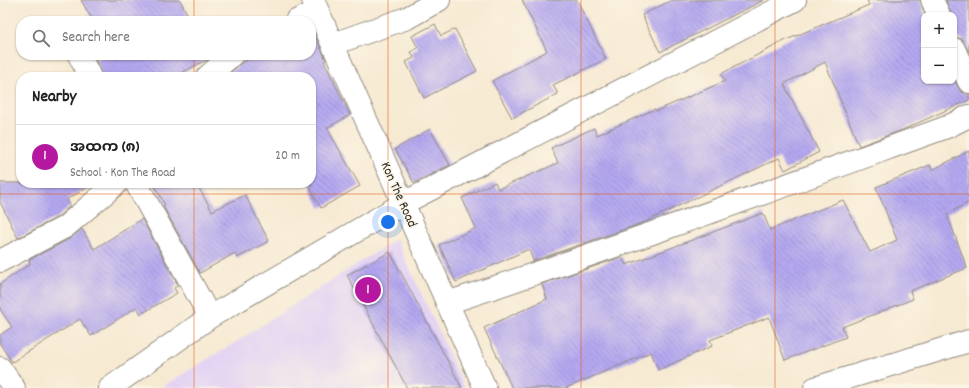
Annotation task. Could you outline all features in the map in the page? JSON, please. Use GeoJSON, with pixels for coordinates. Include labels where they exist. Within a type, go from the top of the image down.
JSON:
{"type":"FeatureCollection","features":[{"type":"Feature","properties":{"kind":"street"},"geometry":{"type":"LineString","coordinates":[[333,44],[408,18],[438,0]]}},
{"type":"Feature","properties":{"kind":"street"},"geometry":{"type":"LineString","coordinates":[[110,388],[210,316],[404,203],[795,0]]}},
{"type":"Feature","properties":{"kind":"street"},"geometry":{"type":"LineString","coordinates":[[932,0],[938,12]]}},
{"type":"Feature","properties":{"kind":"street"},"geometry":{"type":"LineString","coordinates":[[302,16],[316,5]]}},
{"type":"Feature","properties":{"kind":"street","name":"Kon The Road"},"geometry":{"type":"LineString","coordinates":[[316,5],[485,388]]}},
{"type":"Feature","properties":{"kind":"street"},"geometry":{"type":"LineString","coordinates":[[957,56],[969,82]]}},
{"type":"Feature","properties":{"kind":"street"},"geometry":{"type":"LineString","coordinates":[[82,60],[88,72]]}},
{"type":"Feature","properties":{"kind":"street"},"geometry":{"type":"LineString","coordinates":[[213,72],[226,60]]}},
{"type":"Feature","properties":{"kind":"street"},"geometry":{"type":"LineString","coordinates":[[447,303],[706,214],[947,127],[969,116]]}},
{"type":"Feature","properties":{"kind":"street"},"geometry":{"type":"LineString","coordinates":[[0,261],[65,227],[111,188]]}},
{"type":"Feature","properties":{"kind":"street"},"geometry":{"type":"LineString","coordinates":[[139,188],[210,316]]}},
{"type":"Feature","properties":{"kind":"street"},"geometry":{"type":"LineString","coordinates":[[815,388],[969,341]]}},
{"type":"Feature","properties":{"kind":"street"},"geometry":{"type":"LineString","coordinates":[[0,368],[14,388]]}},
{"type":"Feature","properties":{"kind":"shaded area"},"geometry":{"type":"Polygon","coordinates":[[[396,239],[465,388],[160,388],[236,342],[396,239]]]}},
{"type":"Feature","properties":{"kind":"building"},"geometry":{"type":"Polygon","coordinates":[[[81,0],[180,0],[188,16],[90,16],[81,0]]]}},
{"type":"Feature","properties":{"kind":"building"},"geometry":{"type":"Polygon","coordinates":[[[522,0],[577,0],[606,59],[553,85],[558,94],[512,118],[492,81],[547,51],[522,0]]]}},
{"type":"Feature","properties":{"kind":"building"},"geometry":{"type":"Polygon","coordinates":[[[672,0],[764,0],[660,52],[642,15],[672,0]]]}},
{"type":"Feature","properties":{"kind":"building"},"geometry":{"type":"Polygon","coordinates":[[[867,0],[920,0],[924,12],[921,12],[921,84],[957,84],[961,92],[969,94],[969,100],[902,130],[859,146],[825,62],[784,84],[819,152],[785,170],[779,158],[645,222],[533,261],[529,249],[456,282],[439,245],[476,228],[462,198],[495,182],[498,189],[558,163],[551,148],[594,128],[597,135],[655,109],[656,111],[725,81],[721,74],[784,41],[869,5],[867,0]]]}},
{"type":"Feature","properties":{"kind":"building"},"geometry":{"type":"Polygon","coordinates":[[[946,0],[969,0],[969,52],[962,39],[957,38],[957,12],[950,12],[946,0]]]}},
{"type":"Feature","properties":{"kind":"building"},"geometry":{"type":"Polygon","coordinates":[[[435,24],[441,36],[455,29],[477,71],[424,98],[406,62],[414,58],[411,52],[418,48],[412,36],[435,24]]]}},
{"type":"Feature","properties":{"kind":"building"},"geometry":{"type":"Polygon","coordinates":[[[316,37],[326,60],[324,61],[350,115],[327,128],[360,186],[321,208],[311,190],[311,188],[316,188],[316,72],[231,72],[241,63],[247,60],[316,60],[316,37]]]}},
{"type":"Feature","properties":{"kind":"building"},"geometry":{"type":"Polygon","coordinates":[[[96,60],[206,60],[183,72],[100,72],[96,60]]]}},
{"type":"Feature","properties":{"kind":"building"},"geometry":{"type":"Polygon","coordinates":[[[430,129],[450,165],[414,183],[395,149],[430,129]]]}},
{"type":"Feature","properties":{"kind":"building"},"geometry":{"type":"Polygon","coordinates":[[[969,151],[969,202],[947,214],[967,268],[910,291],[913,299],[842,327],[846,337],[785,360],[769,317],[710,340],[712,346],[658,370],[651,352],[566,388],[512,388],[484,328],[547,299],[542,284],[622,257],[626,265],[763,213],[770,230],[843,200],[870,252],[897,240],[876,187],[930,165],[932,170],[969,151]]]}},
{"type":"Feature","properties":{"kind":"building"},"geometry":{"type":"Polygon","coordinates":[[[0,183],[16,183],[16,188],[87,188],[67,199],[70,206],[58,217],[18,238],[0,202],[0,183]]]}},
{"type":"Feature","properties":{"kind":"building"},"geometry":{"type":"Polygon","coordinates":[[[156,188],[199,188],[212,211],[245,195],[269,241],[237,258],[235,253],[200,273],[163,206],[165,205],[156,188]]]}},
{"type":"Feature","properties":{"kind":"building"},"geometry":{"type":"Polygon","coordinates":[[[142,219],[178,285],[174,288],[177,293],[141,314],[137,307],[91,336],[80,319],[12,362],[0,344],[0,335],[12,327],[0,309],[0,284],[30,264],[29,260],[71,238],[82,229],[94,249],[142,219]]]}},
{"type":"Feature","properties":{"kind":"building"},"geometry":{"type":"Polygon","coordinates":[[[390,252],[462,388],[407,388],[347,275],[390,252]]]}},
{"type":"Feature","properties":{"kind":"place","name":"အထက (၈)"},"geometry":{"type":"Point","coordinates":[368,290]}}]}
